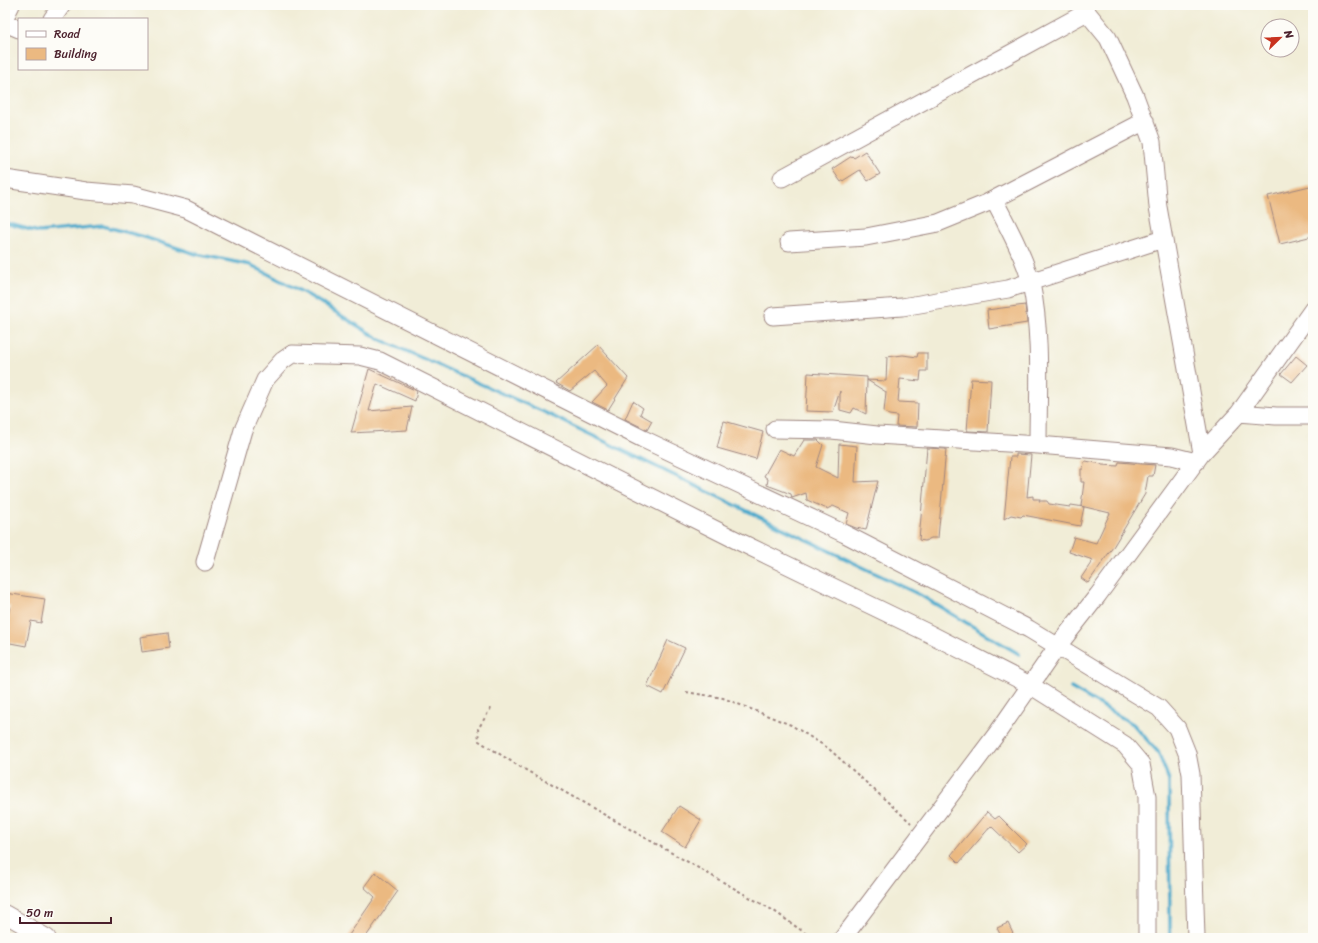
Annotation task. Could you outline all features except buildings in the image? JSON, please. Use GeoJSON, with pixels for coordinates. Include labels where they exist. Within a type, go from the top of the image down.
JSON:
{"type":"FeatureCollection","features":[{"type":"Feature","properties":{"kind":"street"},"geometry":{"type":"LineString","coordinates":[[5,17],[11,5]]}},
{"type":"Feature","properties":{"kind":"street"},"geometry":{"type":"LineString","coordinates":[[53,18],[62,5]]}},
{"type":"Feature","properties":{"kind":"street"},"geometry":{"type":"LineString","coordinates":[[782,178],[1084,8],[1108,38],[1127,77],[1152,142],[1158,207],[1199,458]]}},
{"type":"Feature","properties":{"kind":"street"},"geometry":{"type":"LineString","coordinates":[[5,24],[18,29]]}},
{"type":"Feature","properties":{"kind":"street"},"geometry":{"type":"LineString","coordinates":[[788,242],[866,237],[938,223],[994,200],[1145,121]]}},
{"type":"Feature","properties":{"kind":"street"},"geometry":{"type":"LineString","coordinates":[[5,178],[86,191],[133,195],[186,209],[636,435],[845,534],[1029,630],[1159,708],[1177,728],[1187,753],[1192,774],[1196,938]]}},
{"type":"Feature","properties":{"kind":"street"},"geometry":{"type":"LineString","coordinates":[[994,200],[1014,241],[1030,282],[1038,335],[1038,444]]}},
{"type":"Feature","properties":{"kind":"street"},"geometry":{"type":"LineString","coordinates":[[773,316],[902,307],[1008,289],[1164,239]]}},
{"type":"Feature","properties":{"kind":"street"},"geometry":{"type":"LineString","coordinates":[[843,938],[998,732],[1057,647],[1098,595],[1199,458],[1239,413],[1313,309]]}},
{"type":"Feature","properties":{"kind":"street"},"geometry":{"type":"LineString","coordinates":[[205,562],[243,430],[265,380],[282,361],[292,354],[360,356],[387,365],[1030,685],[1124,745],[1141,764],[1147,797],[1147,938]]}},
{"type":"Feature","properties":{"kind":"street"},"geometry":{"type":"LineString","coordinates":[[1239,413],[1276,416],[1313,416]]}},
{"type":"Feature","properties":{"kind":"street"},"geometry":{"type":"LineString","coordinates":[[775,429],[832,430],[877,435],[1038,444],[1199,458]]}},
{"type":"Feature","properties":{"kind":"street"},"geometry":{"type":"LineString","coordinates":[[6,916],[47,938]]}},
{"type":"Feature","properties":{"kind":"path"},"geometry":{"type":"LineString","coordinates":[[686,692],[723,698],[791,725],[828,748],[922,833]]}},
{"type":"Feature","properties":{"kind":"path"},"geometry":{"type":"LineString","coordinates":[[491,708],[478,729],[479,741],[517,765],[774,911],[812,938]]}},
{"type":"Feature","properties":{"kind":"waterway"},"geometry":{"type":"LineString","coordinates":[[5,223],[39,232],[103,226],[141,236],[196,254],[251,265],[308,295],[379,339],[546,413],[920,595],[1019,654]]}},
{"type":"Feature","properties":{"kind":"waterway"},"geometry":{"type":"LineString","coordinates":[[1071,688],[1133,724],[1158,752],[1169,780],[1170,938]]}}]}
